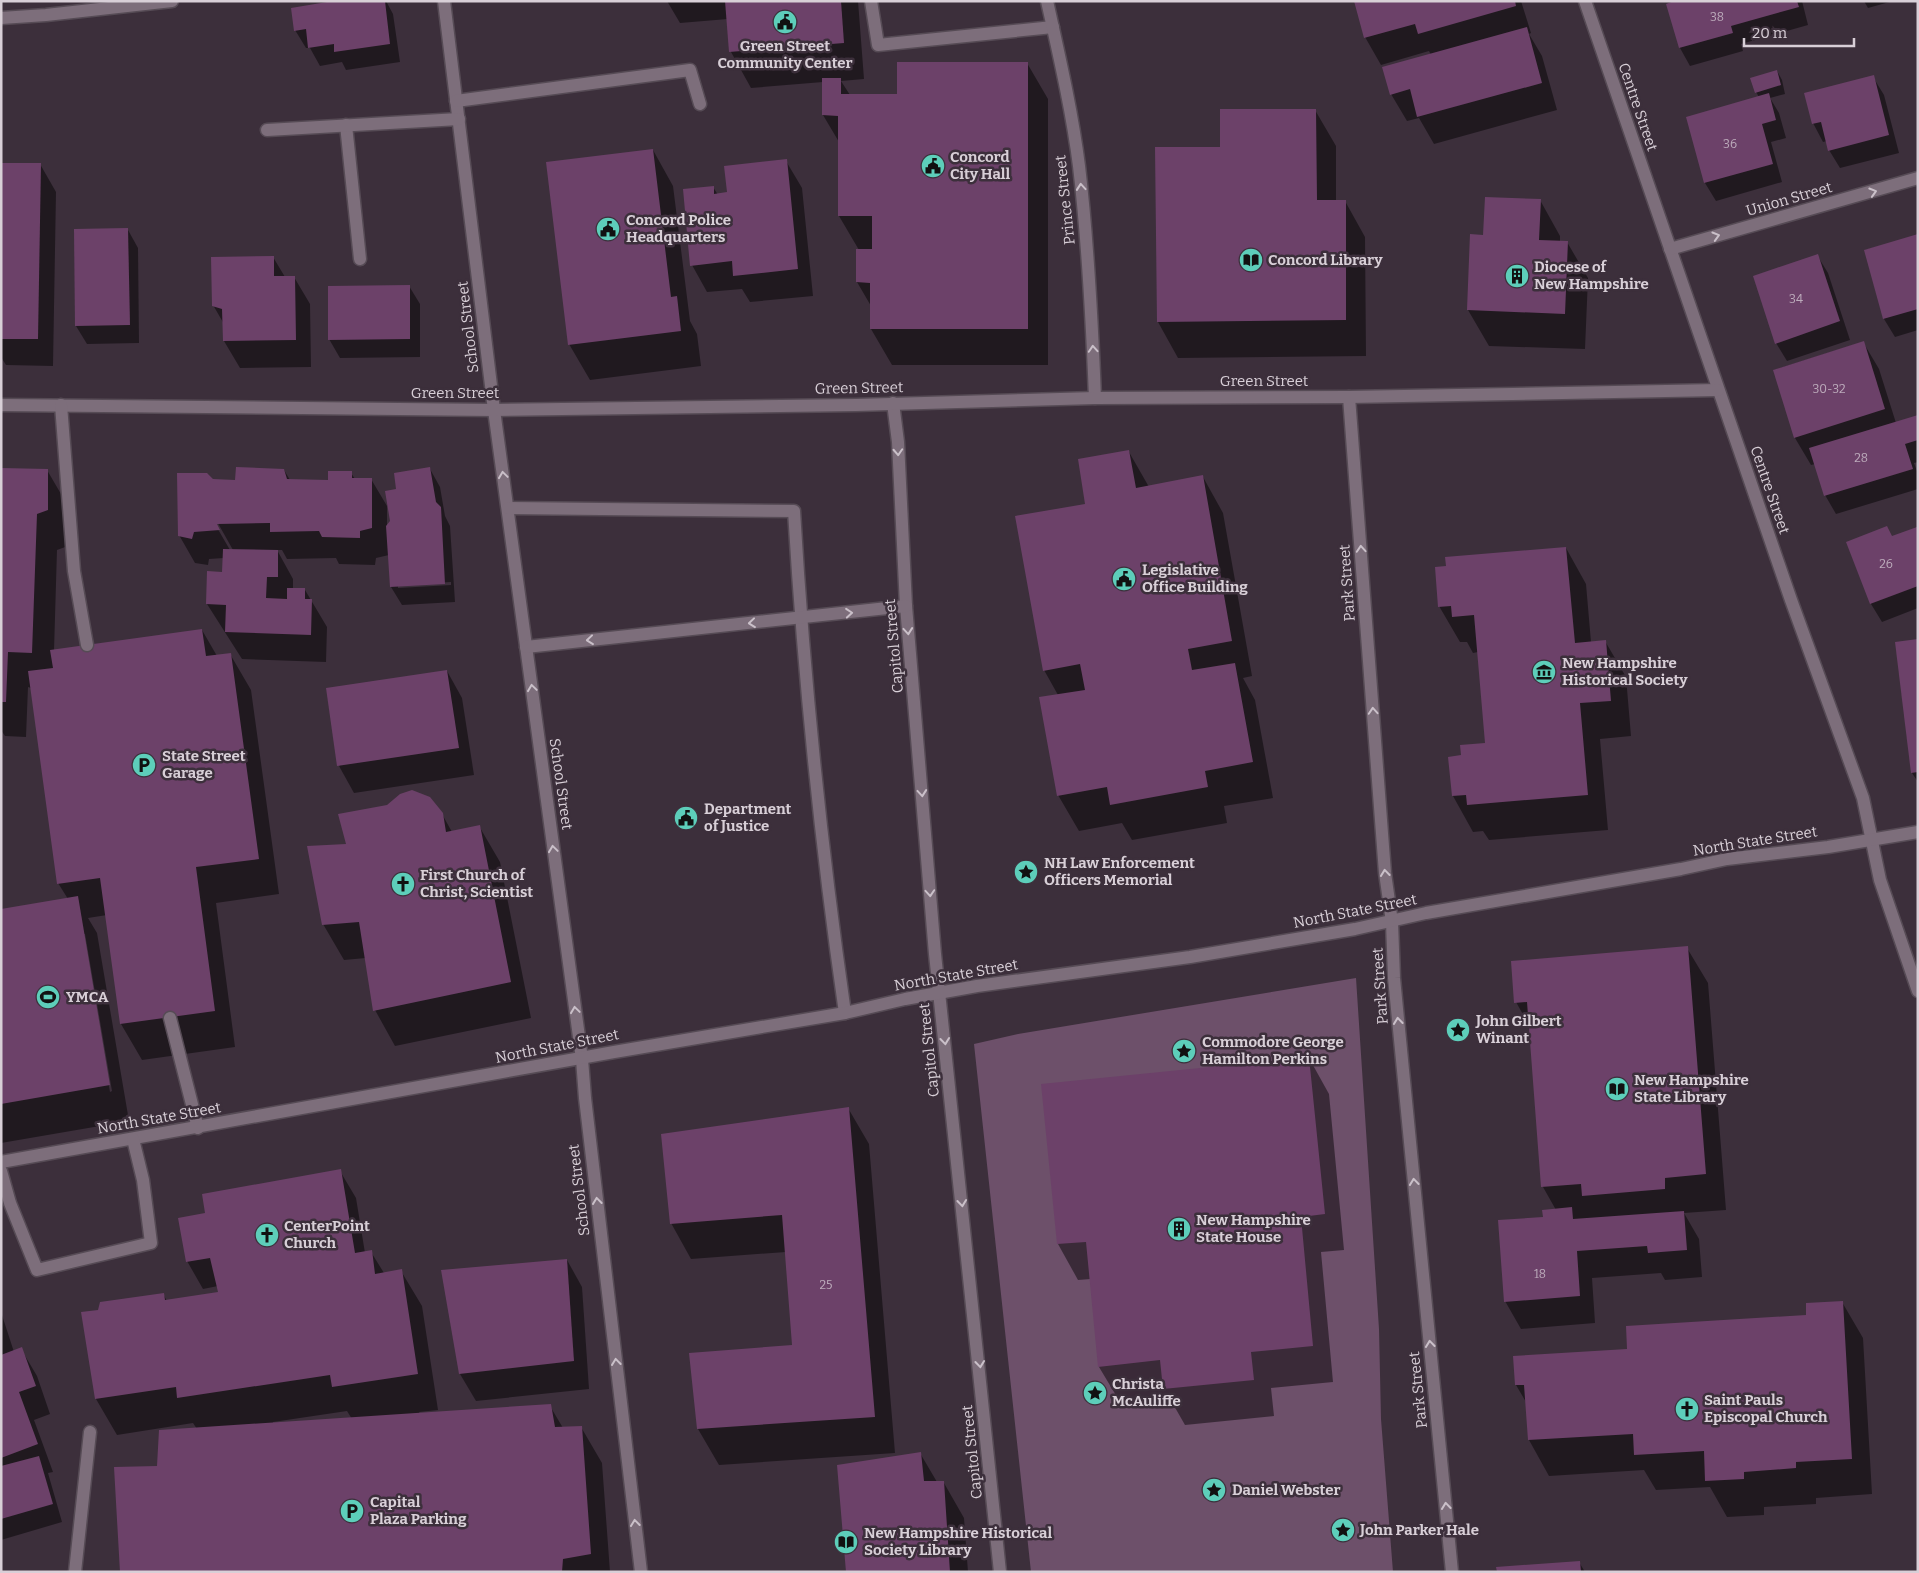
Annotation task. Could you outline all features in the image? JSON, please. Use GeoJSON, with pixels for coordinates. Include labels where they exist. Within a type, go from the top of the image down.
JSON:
{"type":"FeatureCollection","features":[{"type":"Feature","properties":{"kind":"street"},"geometry":{"type":"LineString","coordinates":[[1,18],[172,1]]}},
{"type":"Feature","properties":{"kind":"street","name":"School Street"},"geometry":{"type":"LineString","coordinates":[[444,1],[494,410],[582,1058],[584,1098],[641,1572]]}},
{"type":"Feature","properties":{"kind":"street"},"geometry":{"type":"LineString","coordinates":[[871,1],[878,45],[1053,27]]}},
{"type":"Feature","properties":{"kind":"street","name":"Prince Street"},"geometry":{"type":"LineString","coordinates":[[1047,1],[1079,164],[1095,398]]}},
{"type":"Feature","properties":{"kind":"street","name":"Centre Street"},"geometry":{"type":"LineString","coordinates":[[1585,1],[1790,600],[1863,798],[1870,841],[1880,880],[1918,991]]}},
{"type":"Feature","properties":{"kind":"street"},"geometry":{"type":"LineString","coordinates":[[456,101],[690,70],[700,104]]}},
{"type":"Feature","properties":{"kind":"street"},"geometry":{"type":"LineString","coordinates":[[267,130],[459,119]]}},
{"type":"Feature","properties":{"kind":"street"},"geometry":{"type":"LineString","coordinates":[[346,125],[360,259]]}},
{"type":"Feature","properties":{"kind":"street","name":"Union Street"},"geometry":{"type":"LineString","coordinates":[[1670,250],[1918,178]]}},
{"type":"Feature","properties":{"kind":"street","name":"Green Street"},"geometry":{"type":"LineString","coordinates":[[1,405],[494,410],[1095,398],[1349,397],[1718,390]]}},
{"type":"Feature","properties":{"kind":"street","name":"Park Street"},"geometry":{"type":"LineString","coordinates":[[1349,397],[1385,874],[1392,922],[1394,978],[1452,1572]]}},
{"type":"Feature","properties":{"kind":"street","name":"Capitol Street"},"geometry":{"type":"LineString","coordinates":[[893,403],[898,442],[906,606],[939,993],[989,1450],[1000,1572]]}},
{"type":"Feature","properties":{"kind":"street"},"geometry":{"type":"LineString","coordinates":[[61,405],[74,571],[87,645]]}},
{"type":"Feature","properties":{"kind":"street"},"geometry":{"type":"LineString","coordinates":[[508,508],[794,510],[800,617],[829,899],[846,1013]]}},
{"type":"Feature","properties":{"kind":"street"},"geometry":{"type":"LineString","coordinates":[[526,647],[800,617],[870,612],[906,606]]}},
{"type":"Feature","properties":{"kind":"street","name":"North State Street"},"geometry":{"type":"LineString","coordinates":[[1,1162],[582,1058],[846,1013],[939,993],[1190,957],[1392,922],[1426,913],[1681,869],[1727,859],[1870,841],[1918,832]]}},
{"type":"Feature","properties":{"kind":"street"},"geometry":{"type":"LineString","coordinates":[[170,1018],[198,1128]]}},
{"type":"Feature","properties":{"kind":"street"},"geometry":{"type":"LineString","coordinates":[[1,1171],[10,1203],[37,1270],[151,1243],[143,1180],[132,1139]]}},
{"type":"Feature","properties":{"kind":"street"},"geometry":{"type":"LineString","coordinates":[[75,1572],[90,1432]]}},
{"type":"Feature","properties":{"kind":"shaded area"},"geometry":{"type":"Polygon","coordinates":[[[1356,978],[1379,1329],[1381,1419],[1393,1572],[1031,1572],[974,1044],[1018,1034],[1356,978]]]}},
{"type":"Feature","properties":{"kind":"building"},"geometry":{"type":"Polygon","coordinates":[[[333,1],[385,1],[390,44],[334,52],[334,44],[308,48],[306,29],[294,31],[291,8],[333,1]]]}},
{"type":"Feature","properties":{"kind":"building","name":"Green Street Community Center"},"geometry":{"type":"Polygon","coordinates":[[[725,1],[841,1],[844,43],[729,52],[725,1]]]}},
{"type":"Feature","properties":{"kind":"building"},"geometry":{"type":"Polygon","coordinates":[[[1354,1],[1515,1],[1516,6],[1418,34],[1415,24],[1364,38],[1354,1]]]}},
{"type":"Feature","properties":{"kind":"building"},"geometry":{"type":"Polygon","coordinates":[[[1674,1],[1797,1],[1799,7],[1731,26],[1733,33],[1679,48],[1666,4],[1674,1]]]}},
{"type":"Feature","properties":{"kind":"building"},"geometry":{"type":"Polygon","coordinates":[[[1527,27],[1542,83],[1417,117],[1410,89],[1390,95],[1382,67],[1527,27]]]}},
{"type":"Feature","properties":{"kind":"building","name":"Concord City Hall"},"geometry":{"type":"Polygon","coordinates":[[[897,62],[1028,62],[1028,329],[870,329],[870,283],[856,282],[856,249],[872,249],[872,216],[838,216],[838,116],[822,115],[822,78],[841,78],[841,94],[897,94],[897,62]]]}},
{"type":"Feature","properties":{"kind":"building"},"geometry":{"type":"Polygon","coordinates":[[[1777,70],[1781,85],[1755,93],[1750,78],[1777,70]]]}},
{"type":"Feature","properties":{"kind":"building"},"geometry":{"type":"Polygon","coordinates":[[[1874,75],[1889,135],[1828,151],[1821,122],[1812,124],[1804,93],[1874,75]]]}},
{"type":"Feature","properties":{"kind":"building"},"geometry":{"type":"Polygon","coordinates":[[[1769,93],[1776,120],[1762,124],[1773,164],[1704,183],[1686,117],[1769,93]]]}},
{"type":"Feature","properties":{"kind":"building","name":"Concord Library"},"geometry":{"type":"Polygon","coordinates":[[[1220,109],[1316,109],[1317,200],[1346,200],[1346,320],[1157,322],[1155,147],[1220,147],[1220,109]]]}},
{"type":"Feature","properties":{"kind":"building","name":"Concord Police Headquarters"},"geometry":{"type":"Polygon","coordinates":[[[653,149],[671,297],[677,296],[681,331],[568,345],[546,162],[653,149]]]}},
{"type":"Feature","properties":{"kind":"building"},"geometry":{"type":"Polygon","coordinates":[[[787,159],[798,269],[733,276],[732,261],[690,266],[683,189],[714,186],[714,194],[727,192],[724,166],[787,159]]]}},
{"type":"Feature","properties":{"kind":"building"},"geometry":{"type":"Polygon","coordinates":[[[1,163],[41,163],[38,339],[1,339],[1,163]]]}},
{"type":"Feature","properties":{"kind":"building","name":"Diocese of New Hampshire"},"geometry":{"type":"Polygon","coordinates":[[[1485,197],[1541,199],[1539,240],[1568,241],[1565,314],[1467,310],[1470,234],[1483,235],[1485,197]]]}},
{"type":"Feature","properties":{"kind":"building"},"geometry":{"type":"Polygon","coordinates":[[[128,228],[130,325],[75,326],[74,229],[128,228]]]}},
{"type":"Feature","properties":{"kind":"building"},"geometry":{"type":"Polygon","coordinates":[[[1918,234],[1918,309],[1883,319],[1864,250],[1918,234]]]}},
{"type":"Feature","properties":{"kind":"building"},"geometry":{"type":"Polygon","coordinates":[[[1818,254],[1840,321],[1775,344],[1753,276],[1818,254]]]}},
{"type":"Feature","properties":{"kind":"building"},"geometry":{"type":"Polygon","coordinates":[[[274,256],[274,276],[295,276],[296,340],[223,341],[222,309],[212,306],[211,257],[274,256]]]}},
{"type":"Feature","properties":{"kind":"building"},"geometry":{"type":"Polygon","coordinates":[[[410,285],[410,339],[328,340],[328,286],[410,285]]]}},
{"type":"Feature","properties":{"kind":"building"},"geometry":{"type":"Polygon","coordinates":[[[1864,341],[1885,409],[1794,438],[1773,370],[1864,341]]]}},
{"type":"Feature","properties":{"kind":"building"},"geometry":{"type":"Polygon","coordinates":[[[1918,415],[1918,440],[1905,444],[1913,469],[1824,496],[1809,448],[1918,415]]]}},
{"type":"Feature","properties":{"kind":"building","name":"Legislative Office Building"},"geometry":{"type":"Polygon","coordinates":[[[1129,450],[1136,488],[1203,475],[1232,641],[1188,649],[1192,670],[1235,663],[1253,762],[1205,771],[1208,787],[1110,805],[1107,787],[1057,796],[1039,697],[1085,690],[1080,664],[1043,671],[1015,516],[1085,504],[1078,459],[1129,450]]]}},
{"type":"Feature","properties":{"kind":"building"},"geometry":{"type":"Polygon","coordinates":[[[236,467],[284,469],[287,479],[328,480],[328,471],[352,471],[352,478],[372,478],[372,528],[360,531],[360,538],[322,537],[319,531],[270,532],[270,523],[217,524],[220,530],[194,532],[192,539],[178,536],[177,473],[207,473],[213,479],[235,480],[236,467]]]}},
{"type":"Feature","properties":{"kind":"building"},"geometry":{"type":"Polygon","coordinates":[[[430,467],[436,502],[441,507],[445,584],[390,587],[386,526],[390,521],[385,491],[396,489],[394,473],[430,467]]]}},
{"type":"Feature","properties":{"kind":"building"},"geometry":{"type":"Polygon","coordinates":[[[1,468],[48,469],[48,510],[37,514],[32,653],[8,652],[6,702],[1,702],[1,468]]]}},
{"type":"Feature","properties":{"kind":"building"},"geometry":{"type":"Polygon","coordinates":[[[1887,526],[1892,536],[1917,527],[1918,586],[1870,604],[1846,542],[1887,526]]]}},
{"type":"Feature","properties":{"kind":"building","name":"New Hampshire Historical Society"},"geometry":{"type":"Polygon","coordinates":[[[1566,547],[1575,643],[1606,640],[1611,701],[1580,703],[1588,795],[1467,805],[1466,795],[1452,796],[1448,757],[1461,755],[1460,745],[1485,743],[1474,615],[1452,617],[1451,606],[1438,607],[1435,567],[1446,566],[1445,557],[1566,547]]]}},
{"type":"Feature","properties":{"kind":"building"},"geometry":{"type":"Polygon","coordinates":[[[223,549],[278,550],[278,577],[267,577],[266,598],[287,599],[287,588],[305,588],[305,599],[312,599],[311,635],[225,632],[226,605],[206,604],[207,571],[222,572],[223,549]]]}},
{"type":"Feature","properties":{"kind":"building","name":"State Street Garage"},"geometry":{"type":"Polygon","coordinates":[[[202,629],[206,656],[231,653],[259,859],[196,867],[215,1011],[120,1024],[100,878],[57,884],[28,671],[53,668],[50,650],[202,629]]]}},
{"type":"Feature","properties":{"kind":"building"},"geometry":{"type":"Polygon","coordinates":[[[1918,639],[1918,772],[1911,773],[1895,642],[1918,639]]]}},
{"type":"Feature","properties":{"kind":"building"},"geometry":{"type":"Polygon","coordinates":[[[447,670],[459,748],[337,766],[326,688],[447,670]]]}},
{"type":"Feature","properties":{"kind":"building","name":"First Church of Christ, Scientist"},"geometry":{"type":"Polygon","coordinates":[[[412,790],[430,797],[443,813],[446,832],[480,825],[511,982],[373,1011],[359,922],[322,925],[307,846],[346,844],[338,814],[387,805],[400,794],[412,790]]]}},
{"type":"Feature","properties":{"kind":"building","name":"YMCA"},"geometry":{"type":"Polygon","coordinates":[[[78,896],[110,1085],[1,1104],[1,909],[78,896]]]}},
{"type":"Feature","properties":{"kind":"building","name":"New Hampshire State Library"},"geometry":{"type":"Polygon","coordinates":[[[1688,946],[1706,1174],[1665,1178],[1665,1189],[1582,1196],[1581,1184],[1541,1187],[1527,1002],[1514,1003],[1511,961],[1688,946]]]}},
{"type":"Feature","properties":{"kind":"building","name":"New Hampshire State House"},"geometry":{"type":"Polygon","coordinates":[[[1309,1057],[1325,1214],[1301,1217],[1313,1346],[1251,1352],[1254,1380],[1163,1389],[1160,1360],[1098,1367],[1086,1242],[1057,1244],[1041,1084],[1309,1057]]]}},
{"type":"Feature","properties":{"kind":"building"},"geometry":{"type":"Polygon","coordinates":[[[849,1107],[875,1417],[697,1429],[689,1353],[792,1345],[782,1215],[670,1224],[661,1134],[849,1107]]]}},
{"type":"Feature","properties":{"kind":"building"},"geometry":{"type":"Polygon","coordinates":[[[341,1169],[355,1253],[372,1250],[375,1274],[402,1269],[418,1374],[332,1387],[330,1375],[177,1398],[176,1387],[95,1399],[81,1312],[98,1310],[100,1302],[164,1293],[165,1300],[218,1292],[210,1258],[186,1262],[178,1218],[205,1213],[202,1194],[341,1169]]]}},
{"type":"Feature","properties":{"kind":"building"},"geometry":{"type":"Polygon","coordinates":[[[1572,1207],[1573,1219],[1684,1211],[1687,1250],[1648,1253],[1647,1246],[1577,1251],[1580,1296],[1504,1302],[1498,1220],[1543,1217],[1542,1210],[1572,1207]]]}},
{"type":"Feature","properties":{"kind":"building"},"geometry":{"type":"Polygon","coordinates":[[[567,1259],[574,1361],[459,1374],[441,1270],[567,1259]]]}},
{"type":"Feature","properties":{"kind":"building","name":"Saint Pauls Episcopal Church"},"geometry":{"type":"Polygon","coordinates":[[[1843,1301],[1852,1459],[1796,1462],[1796,1468],[1744,1472],[1744,1479],[1705,1481],[1704,1451],[1634,1455],[1633,1434],[1528,1440],[1524,1385],[1515,1385],[1513,1356],[1627,1349],[1626,1326],[1806,1315],[1806,1303],[1843,1301]]]}},
{"type":"Feature","properties":{"kind":"building"},"geometry":{"type":"Polygon","coordinates":[[[22,1347],[36,1386],[19,1392],[38,1444],[1,1458],[1,1355],[22,1347]]]}},
{"type":"Feature","properties":{"kind":"building","name":"Capital Plaza Parking"},"geometry":{"type":"Polygon","coordinates":[[[551,1404],[555,1427],[582,1426],[591,1554],[563,1559],[562,1572],[120,1572],[114,1467],[157,1466],[159,1430],[551,1404]]]}},
{"type":"Feature","properties":{"kind":"building"},"geometry":{"type":"Polygon","coordinates":[[[921,1452],[924,1481],[944,1481],[950,1572],[846,1572],[837,1465],[921,1452]]]}},
{"type":"Feature","properties":{"kind":"building"},"geometry":{"type":"Polygon","coordinates":[[[39,1456],[53,1504],[1,1519],[1,1466],[39,1456]]]}},
{"type":"Feature","properties":{"kind":"building"},"geometry":{"type":"Polygon","coordinates":[[[1580,1561],[1581,1572],[1497,1572],[1496,1567],[1580,1561]]]}},
{"type":"Feature","properties":{"kind":"place","name":"Green Street Community Center"},"geometry":{"type":"Point","coordinates":[785,22]}},
{"type":"Feature","properties":{"kind":"place","name":"Concord City Hall"},"geometry":{"type":"Point","coordinates":[933,166]}},
{"type":"Feature","properties":{"kind":"place","name":"Concord Police Headquarters"},"geometry":{"type":"Point","coordinates":[608,229]}},
{"type":"Feature","properties":{"kind":"place","name":"Concord Library"},"geometry":{"type":"Point","coordinates":[1251,260]}},
{"type":"Feature","properties":{"kind":"place","name":"Diocese of New Hampshire"},"geometry":{"type":"Point","coordinates":[1517,276]}},
{"type":"Feature","properties":{"kind":"place","name":"Legislative Office Building"},"geometry":{"type":"Point","coordinates":[1124,579]}},
{"type":"Feature","properties":{"kind":"place","name":"New Hampshire Historical Society"},"geometry":{"type":"Point","coordinates":[1544,672]}},
{"type":"Feature","properties":{"kind":"place","name":"State Street Garage"},"geometry":{"type":"Point","coordinates":[144,765]}},
{"type":"Feature","properties":{"kind":"place","name":"Department of Justice"},"geometry":{"type":"Point","coordinates":[686,818]}},
{"type":"Feature","properties":{"kind":"place","name":"NH Law Enforcement Officers Memorial"},"geometry":{"type":"Point","coordinates":[1026,872]}},
{"type":"Feature","properties":{"kind":"place","name":"First Church of Christ, Scientist"},"geometry":{"type":"Point","coordinates":[403,884]}},
{"type":"Feature","properties":{"kind":"place","name":"YMCA"},"geometry":{"type":"Point","coordinates":[48,997]}},
{"type":"Feature","properties":{"kind":"place","name":"John Gilbert Winant"},"geometry":{"type":"Point","coordinates":[1458,1030]}},
{"type":"Feature","properties":{"kind":"place","name":"Commodore George Hamilton Perkins"},"geometry":{"type":"Point","coordinates":[1184,1051]}},
{"type":"Feature","properties":{"kind":"place","name":"New Hampshire State Library"},"geometry":{"type":"Point","coordinates":[1617,1089]}},
{"type":"Feature","properties":{"kind":"place","name":"New Hampshire State House"},"geometry":{"type":"Point","coordinates":[1179,1229]}},
{"type":"Feature","properties":{"kind":"place","name":"CenterPoint Church"},"geometry":{"type":"Point","coordinates":[267,1235]}},
{"type":"Feature","properties":{"kind":"place","name":"Christa McAuliffe"},"geometry":{"type":"Point","coordinates":[1095,1393]}},
{"type":"Feature","properties":{"kind":"place","name":"Saint Pauls Episcopal Church"},"geometry":{"type":"Point","coordinates":[1687,1409]}},
{"type":"Feature","properties":{"kind":"place","name":"Daniel Webster"},"geometry":{"type":"Point","coordinates":[1214,1490]}},
{"type":"Feature","properties":{"kind":"place","name":"Capital Plaza Parking"},"geometry":{"type":"Point","coordinates":[352,1511]}},
{"type":"Feature","properties":{"kind":"place","name":"John Parker Hale"},"geometry":{"type":"Point","coordinates":[1343,1530]}},
{"type":"Feature","properties":{"kind":"place","name":"New Hampshire Historical Society Library"},"geometry":{"type":"Point","coordinates":[846,1542]}}]}
